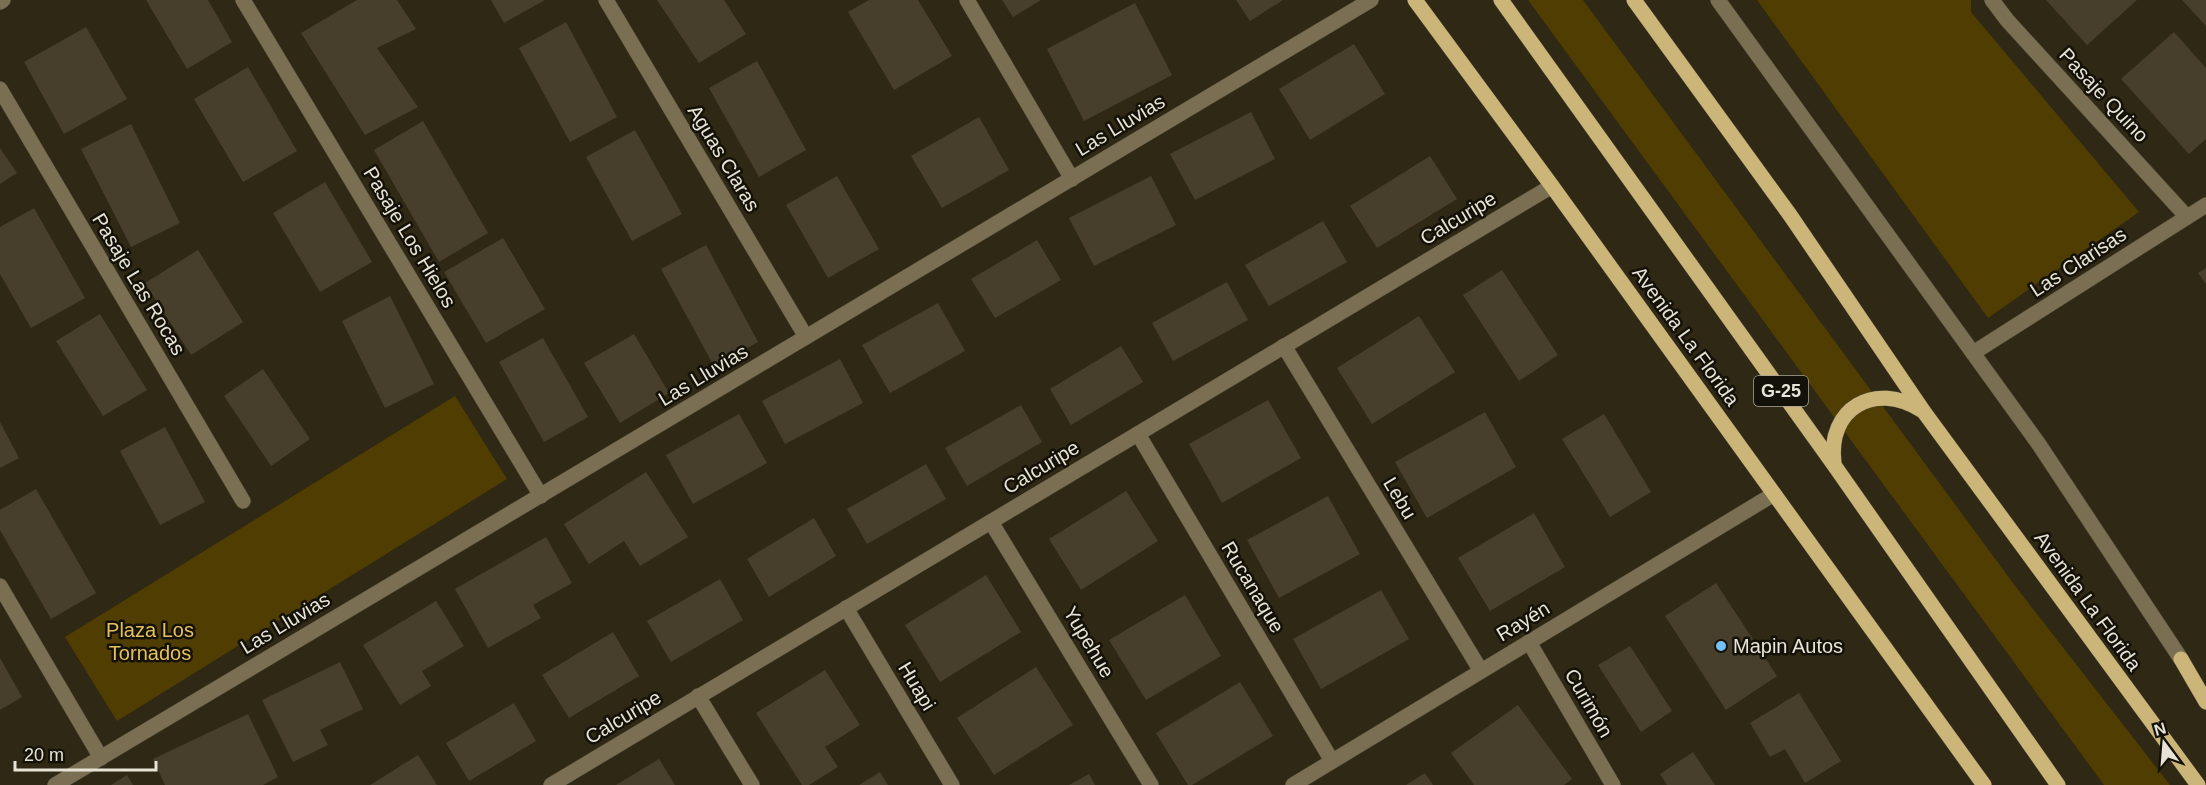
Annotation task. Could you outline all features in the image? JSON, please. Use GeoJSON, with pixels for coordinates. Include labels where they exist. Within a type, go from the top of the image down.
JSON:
{"type":"FeatureCollection","features":[{"type":"Feature","properties":{"kind":"main road","name":"Avenida La Florida"},"geometry":{"type":"LineString","coordinates":[[1415,0],[1984,785]]}},
{"type":"Feature","properties":{"kind":"main road","name":"G-25"},"geometry":{"type":"LineString","coordinates":[[1501,0],[1834,465],[2056,785]]}},
{"type":"Feature","properties":{"kind":"main road","name":"Avenida La Florida"},"geometry":{"type":"LineString","coordinates":[[1634,0],[1791,215],[1924,412],[2198,785]]}},
{"type":"Feature","properties":{"kind":"main road"},"geometry":{"type":"LineString","coordinates":[[1834,465],[1832,449],[1835,433],[1843,418],[1854,407],[1871,399],[1890,397],[1908,402],[1924,412]]}},
{"type":"Feature","properties":{"kind":"main road"},"geometry":{"type":"LineString","coordinates":[[2181,659],[2206,702]]}},
{"type":"Feature","properties":{"kind":"street","name":"Pasaje Los Hielos"},"geometry":{"type":"LineString","coordinates":[[243,0],[541,496]]}},
{"type":"Feature","properties":{"kind":"street","name":"Aguas Claras"},"geometry":{"type":"LineString","coordinates":[[606,0],[806,338]]}},
{"type":"Feature","properties":{"kind":"street"},"geometry":{"type":"LineString","coordinates":[[967,0],[1072,179]]}},
{"type":"Feature","properties":{"kind":"street","name":"Las Lluvias"},"geometry":{"type":"LineString","coordinates":[[56,785],[1371,0]]}},
{"type":"Feature","properties":{"kind":"street"},"geometry":{"type":"LineString","coordinates":[[1718,0],[2081,506],[2181,659]]}},
{"type":"Feature","properties":{"kind":"street","name":"Pasaje Quino"},"geometry":{"type":"LineString","coordinates":[[1992,0],[2007,20],[2187,217]]}},
{"type":"Feature","properties":{"kind":"street","name":"Pasaje Las Rocas"},"geometry":{"type":"LineString","coordinates":[[0,89],[243,501]]}},
{"type":"Feature","properties":{"kind":"street","name":"Calcuripe"},"geometry":{"type":"LineString","coordinates":[[551,785],[1552,186]]}},
{"type":"Feature","properties":{"kind":"street","name":"Las Clarisas"},"geometry":{"type":"LineString","coordinates":[[1973,354],[2206,205]]}},
{"type":"Feature","properties":{"kind":"street","name":"Lebu"},"geometry":{"type":"LineString","coordinates":[[1284,346],[1481,671]]}},
{"type":"Feature","properties":{"kind":"street","name":"Rucanaque"},"geometry":{"type":"LineString","coordinates":[[1138,434],[1332,761]]}},
{"type":"Feature","properties":{"kind":"street","name":"Rayén"},"geometry":{"type":"LineString","coordinates":[[1293,785],[1774,494]]}},
{"type":"Feature","properties":{"kind":"street","name":"Yupehue"},"geometry":{"type":"LineString","coordinates":[[991,522],[1150,785]]}},
{"type":"Feature","properties":{"kind":"street"},"geometry":{"type":"LineString","coordinates":[[0,586],[101,758]]}},
{"type":"Feature","properties":{"kind":"street","name":"Huapi"},"geometry":{"type":"LineString","coordinates":[[846,608],[952,785]]}},
{"type":"Feature","properties":{"kind":"street","name":"Curimón"},"geometry":{"type":"LineString","coordinates":[[1529,642],[1613,785]]}},
{"type":"Feature","properties":{"kind":"street"},"geometry":{"type":"LineString","coordinates":[[698,696],[752,785]]}},
{"type":"Feature","properties":{"kind":"green space"},"geometry":{"type":"Polygon","coordinates":[[[1528,0],[1583,0],[2016,587],[2170,785],[2104,785],[1528,0]]]}},
{"type":"Feature","properties":{"kind":"green space"},"geometry":{"type":"Polygon","coordinates":[[[1757,0],[1971,0],[1971,12],[2139,212],[1988,318],[1757,0]]]}},
{"type":"Feature","properties":{"kind":"green space","name":"Plaza Los Tornados"},"geometry":{"type":"Polygon","coordinates":[[[455,396],[507,479],[117,721],[65,637],[455,396]]]}},
{"type":"Feature","properties":{"kind":"building"},"geometry":{"type":"Polygon","coordinates":[[[146,0],[208,0],[232,42],[187,69],[146,0]]]}},
{"type":"Feature","properties":{"kind":"building"},"geometry":{"type":"Polygon","coordinates":[[[357,0],[397,0],[416,29],[377,48],[418,107],[365,135],[301,33],[357,0]]]}},
{"type":"Feature","properties":{"kind":"building"},"geometry":{"type":"Polygon","coordinates":[[[491,0],[545,0],[504,23],[491,0]]]}},
{"type":"Feature","properties":{"kind":"building"},"geometry":{"type":"Polygon","coordinates":[[[657,0],[724,0],[746,34],[699,63],[657,0]]]}},
{"type":"Feature","properties":{"kind":"building"},"geometry":{"type":"Polygon","coordinates":[[[869,0],[918,0],[952,56],[894,90],[848,12],[869,0]]]}},
{"type":"Feature","properties":{"kind":"building"},"geometry":{"type":"Polygon","coordinates":[[[1002,0],[1041,0],[1013,17],[1002,0]]]}},
{"type":"Feature","properties":{"kind":"building"},"geometry":{"type":"Polygon","coordinates":[[[1236,0],[1283,0],[1250,21],[1236,0]]]}},
{"type":"Feature","properties":{"kind":"building"},"geometry":{"type":"Polygon","coordinates":[[[2046,0],[2137,0],[2087,45],[2046,0]]]}},
{"type":"Feature","properties":{"kind":"building"},"geometry":{"type":"Polygon","coordinates":[[[2182,0],[2206,0],[2206,26],[2182,0]]]}},
{"type":"Feature","properties":{"kind":"building"},"geometry":{"type":"Polygon","coordinates":[[[1135,3],[1172,75],[1084,121],[1047,49],[1135,3]]]}},
{"type":"Feature","properties":{"kind":"building"},"geometry":{"type":"Polygon","coordinates":[[[566,22],[617,117],[570,142],[519,48],[566,22]]]}},
{"type":"Feature","properties":{"kind":"building"},"geometry":{"type":"Polygon","coordinates":[[[86,27],[127,99],[64,134],[24,62],[86,27]]]}},
{"type":"Feature","properties":{"kind":"building"},"geometry":{"type":"Polygon","coordinates":[[[2174,32],[2206,68],[2206,139],[2189,154],[2121,79],[2174,32]]]}},
{"type":"Feature","properties":{"kind":"building"},"geometry":{"type":"Polygon","coordinates":[[[1354,44],[1385,94],[1310,140],[1279,89],[1354,44]]]}},
{"type":"Feature","properties":{"kind":"building"},"geometry":{"type":"Polygon","coordinates":[[[757,61],[806,150],[759,177],[709,88],[757,61]]]}},
{"type":"Feature","properties":{"kind":"building"},"geometry":{"type":"Polygon","coordinates":[[[248,67],[297,151],[243,182],[194,99],[248,67]]]}},
{"type":"Feature","properties":{"kind":"building"},"geometry":{"type":"Polygon","coordinates":[[[1251,112],[1275,159],[1195,200],[1170,154],[1251,112]]]}},
{"type":"Feature","properties":{"kind":"building"},"geometry":{"type":"Polygon","coordinates":[[[979,117],[1009,170],[942,208],[911,156],[979,117]]]}},
{"type":"Feature","properties":{"kind":"building"},"geometry":{"type":"Polygon","coordinates":[[[423,121],[488,233],[439,262],[374,150],[423,121]]]}},
{"type":"Feature","properties":{"kind":"building"},"geometry":{"type":"Polygon","coordinates":[[[131,124],[180,223],[131,247],[81,149],[131,124]]]}},
{"type":"Feature","properties":{"kind":"building"},"geometry":{"type":"Polygon","coordinates":[[[635,130],[682,214],[632,241],[586,157],[635,130]]]}},
{"type":"Feature","properties":{"kind":"building"},"geometry":{"type":"Polygon","coordinates":[[[0,148],[17,173],[0,184],[0,148]]]}},
{"type":"Feature","properties":{"kind":"building"},"geometry":{"type":"Polygon","coordinates":[[[1430,156],[1457,199],[1377,248],[1350,206],[1430,156]]]}},
{"type":"Feature","properties":{"kind":"building"},"geometry":{"type":"Polygon","coordinates":[[[837,176],[879,249],[828,278],[786,205],[837,176]]]}},
{"type":"Feature","properties":{"kind":"building"},"geometry":{"type":"Polygon","coordinates":[[[1151,176],[1176,225],[1094,266],[1069,218],[1151,176]]]}},
{"type":"Feature","properties":{"kind":"building"},"geometry":{"type":"Polygon","coordinates":[[[325,182],[372,262],[320,292],[273,213],[325,182]]]}},
{"type":"Feature","properties":{"kind":"building"},"geometry":{"type":"Polygon","coordinates":[[[34,208],[85,298],[31,328],[0,274],[0,227],[34,208]]]}},
{"type":"Feature","properties":{"kind":"building"},"geometry":{"type":"Polygon","coordinates":[[[1323,221],[1347,262],[1269,306],[1245,265],[1323,221]]]}},
{"type":"Feature","properties":{"kind":"building"},"geometry":{"type":"Polygon","coordinates":[[[503,238],[545,309],[486,343],[444,272],[503,238]]]}},
{"type":"Feature","properties":{"kind":"building"},"geometry":{"type":"Polygon","coordinates":[[[1037,240],[1061,280],[995,318],[971,279],[1037,240]]]}},
{"type":"Feature","properties":{"kind":"building"},"geometry":{"type":"Polygon","coordinates":[[[706,245],[758,342],[714,366],[661,269],[706,245]]]}},
{"type":"Feature","properties":{"kind":"building"},"geometry":{"type":"Polygon","coordinates":[[[198,250],[243,322],[191,355],[145,283],[198,250]]]}},
{"type":"Feature","properties":{"kind":"building"},"geometry":{"type":"Polygon","coordinates":[[[2206,268],[2206,284],[2198,273],[2206,268]]]}},
{"type":"Feature","properties":{"kind":"building"},"geometry":{"type":"Polygon","coordinates":[[[1502,270],[1558,355],[1519,381],[1463,295],[1502,270]]]}},
{"type":"Feature","properties":{"kind":"building"},"geometry":{"type":"Polygon","coordinates":[[[1227,282],[1248,320],[1173,361],[1152,323],[1227,282]]]}},
{"type":"Feature","properties":{"kind":"building"},"geometry":{"type":"Polygon","coordinates":[[[390,296],[434,384],[385,408],[342,321],[390,296]]]}},
{"type":"Feature","properties":{"kind":"building"},"geometry":{"type":"Polygon","coordinates":[[[938,303],[965,351],[890,393],[862,345],[938,303]]]}},
{"type":"Feature","properties":{"kind":"building"},"geometry":{"type":"Polygon","coordinates":[[[100,314],[147,390],[103,416],[56,341],[100,314]]]}},
{"type":"Feature","properties":{"kind":"building"},"geometry":{"type":"Polygon","coordinates":[[[1419,316],[1455,372],[1372,424],[1337,368],[1419,316]]]}},
{"type":"Feature","properties":{"kind":"building"},"geometry":{"type":"Polygon","coordinates":[[[634,334],[669,393],[620,423],[584,363],[634,334]]]}},
{"type":"Feature","properties":{"kind":"building"},"geometry":{"type":"Polygon","coordinates":[[[543,338],[588,417],[544,442],[499,362],[543,338]]]}},
{"type":"Feature","properties":{"kind":"building"},"geometry":{"type":"Polygon","coordinates":[[[1121,346],[1143,382],[1071,425],[1050,389],[1121,346]]]}},
{"type":"Feature","properties":{"kind":"building"},"geometry":{"type":"Polygon","coordinates":[[[840,359],[863,403],[785,444],[762,401],[840,359]]]}},
{"type":"Feature","properties":{"kind":"building"},"geometry":{"type":"Polygon","coordinates":[[[263,369],[310,439],[271,466],[224,396],[263,369]]]}},
{"type":"Feature","properties":{"kind":"building"},"geometry":{"type":"Polygon","coordinates":[[[1268,400],[1301,458],[1222,503],[1189,444],[1268,400]]]}},
{"type":"Feature","properties":{"kind":"building"},"geometry":{"type":"Polygon","coordinates":[[[1021,405],[1042,442],[967,486],[945,448],[1021,405]]]}},
{"type":"Feature","properties":{"kind":"building"},"geometry":{"type":"Polygon","coordinates":[[[1485,412],[1516,467],[1427,518],[1395,462],[1485,412]]]}},
{"type":"Feature","properties":{"kind":"building"},"geometry":{"type":"Polygon","coordinates":[[[739,414],[767,463],[693,504],[666,455],[739,414]]]}},
{"type":"Feature","properties":{"kind":"building"},"geometry":{"type":"Polygon","coordinates":[[[1604,414],[1651,492],[1610,517],[1562,439],[1604,414]]]}},
{"type":"Feature","properties":{"kind":"building"},"geometry":{"type":"Polygon","coordinates":[[[0,422],[19,458],[0,468],[0,422]]]}},
{"type":"Feature","properties":{"kind":"building"},"geometry":{"type":"Polygon","coordinates":[[[165,427],[205,502],[160,525],[120,451],[165,427]]]}},
{"type":"Feature","properties":{"kind":"building"},"geometry":{"type":"Polygon","coordinates":[[[926,464],[946,499],[867,544],[847,509],[926,464]]]}},
{"type":"Feature","properties":{"kind":"building"},"geometry":{"type":"Polygon","coordinates":[[[646,472],[688,537],[640,566],[624,541],[589,564],[564,524],[646,472]]]}},
{"type":"Feature","properties":{"kind":"building"},"geometry":{"type":"Polygon","coordinates":[[[36,489],[96,593],[51,619],[0,530],[0,510],[36,489]]]}},
{"type":"Feature","properties":{"kind":"building"},"geometry":{"type":"Polygon","coordinates":[[[1126,491],[1158,541],[1081,590],[1049,539],[1126,491]]]}},
{"type":"Feature","properties":{"kind":"building"},"geometry":{"type":"Polygon","coordinates":[[[1328,496],[1360,554],[1279,598],[1247,540],[1328,496]]]}},
{"type":"Feature","properties":{"kind":"building"},"geometry":{"type":"Polygon","coordinates":[[[1534,513],[1565,567],[1490,611],[1458,558],[1534,513]]]}},
{"type":"Feature","properties":{"kind":"building"},"geometry":{"type":"Polygon","coordinates":[[[814,518],[836,556],[769,597],[747,559],[814,518]]]}},
{"type":"Feature","properties":{"kind":"building"},"geometry":{"type":"Polygon","coordinates":[[[546,537],[572,583],[533,605],[541,618],[488,648],[455,589],[546,537]]]}},
{"type":"Feature","properties":{"kind":"building"},"geometry":{"type":"Polygon","coordinates":[[[986,575],[1021,632],[940,682],[905,625],[986,575]]]}},
{"type":"Feature","properties":{"kind":"building"},"geometry":{"type":"Polygon","coordinates":[[[720,579],[743,620],[671,662],[647,621],[720,579]]]}},
{"type":"Feature","properties":{"kind":"building","name":"Mapin Autos"},"geometry":{"type":"Polygon","coordinates":[[[1716,583],[1777,676],[1726,710],[1665,616],[1716,583]]]}},
{"type":"Feature","properties":{"kind":"building"},"geometry":{"type":"Polygon","coordinates":[[[1381,590],[1409,639],[1321,689],[1293,639],[1381,590]]]}},
{"type":"Feature","properties":{"kind":"building"},"geometry":{"type":"Polygon","coordinates":[[[1185,595],[1221,656],[1146,700],[1109,640],[1185,595]]]}},
{"type":"Feature","properties":{"kind":"building"},"geometry":{"type":"Polygon","coordinates":[[[436,601],[464,646],[422,671],[431,686],[400,705],[363,645],[436,601]]]}},
{"type":"Feature","properties":{"kind":"building"},"geometry":{"type":"Polygon","coordinates":[[[613,632],[639,676],[569,718],[542,675],[613,632]]]}},
{"type":"Feature","properties":{"kind":"building"},"geometry":{"type":"Polygon","coordinates":[[[1630,646],[1672,711],[1641,732],[1598,665],[1630,646]]]}},
{"type":"Feature","properties":{"kind":"building"},"geometry":{"type":"Polygon","coordinates":[[[0,658],[22,697],[0,710],[0,658]]]}},
{"type":"Feature","properties":{"kind":"building"},"geometry":{"type":"Polygon","coordinates":[[[340,662],[363,709],[320,730],[328,745],[293,762],[262,700],[340,662]]]}},
{"type":"Feature","properties":{"kind":"building"},"geometry":{"type":"Polygon","coordinates":[[[1036,667],[1073,725],[994,775],[957,718],[1036,667]]]}},
{"type":"Feature","properties":{"kind":"building"},"geometry":{"type":"Polygon","coordinates":[[[825,670],[860,725],[825,747],[838,767],[809,785],[802,785],[756,713],[825,670]]]}},
{"type":"Feature","properties":{"kind":"building"},"geometry":{"type":"Polygon","coordinates":[[[1240,682],[1273,736],[1192,785],[1188,785],[1156,733],[1240,682]]]}},
{"type":"Feature","properties":{"kind":"building"},"geometry":{"type":"Polygon","coordinates":[[[1799,693],[1841,761],[1805,783],[1785,749],[1770,757],[1750,723],[1799,693]]]}},
{"type":"Feature","properties":{"kind":"building"},"geometry":{"type":"Polygon","coordinates":[[[514,703],[536,741],[469,781],[446,743],[514,703]]]}},
{"type":"Feature","properties":{"kind":"building"},"geometry":{"type":"Polygon","coordinates":[[[1518,705],[1572,779],[1564,785],[1474,785],[1451,753],[1518,705]]]}},
{"type":"Feature","properties":{"kind":"building"},"geometry":{"type":"Polygon","coordinates":[[[248,714],[278,777],[263,785],[165,785],[153,759],[248,714]]]}},
{"type":"Feature","properties":{"kind":"building"},"geometry":{"type":"Polygon","coordinates":[[[1693,752],[1715,785],[1667,785],[1660,774],[1693,752]]]}},
{"type":"Feature","properties":{"kind":"building"},"geometry":{"type":"Polygon","coordinates":[[[418,755],[437,785],[370,785],[418,755]]]}},
{"type":"Feature","properties":{"kind":"building"},"geometry":{"type":"Polygon","coordinates":[[[659,759],[675,785],[616,785],[659,759]]]}},
{"type":"Feature","properties":{"kind":"building"},"geometry":{"type":"Polygon","coordinates":[[[880,772],[888,785],[859,785],[880,772]]]}},
{"type":"Feature","properties":{"kind":"building"},"geometry":{"type":"Polygon","coordinates":[[[1425,773],[1433,785],[1406,785],[1425,773]]]}},
{"type":"Feature","properties":{"kind":"building"},"geometry":{"type":"Polygon","coordinates":[[[1089,774],[1095,785],[1069,785],[1089,774]]]}},
{"type":"Feature","properties":{"kind":"building"},"geometry":{"type":"Polygon","coordinates":[[[127,775],[133,785],[111,785],[127,775]]]}},
{"type":"Feature","properties":{"kind":"place","name":"Mapin Autos"},"geometry":{"type":"Point","coordinates":[1721,646]}}]}
